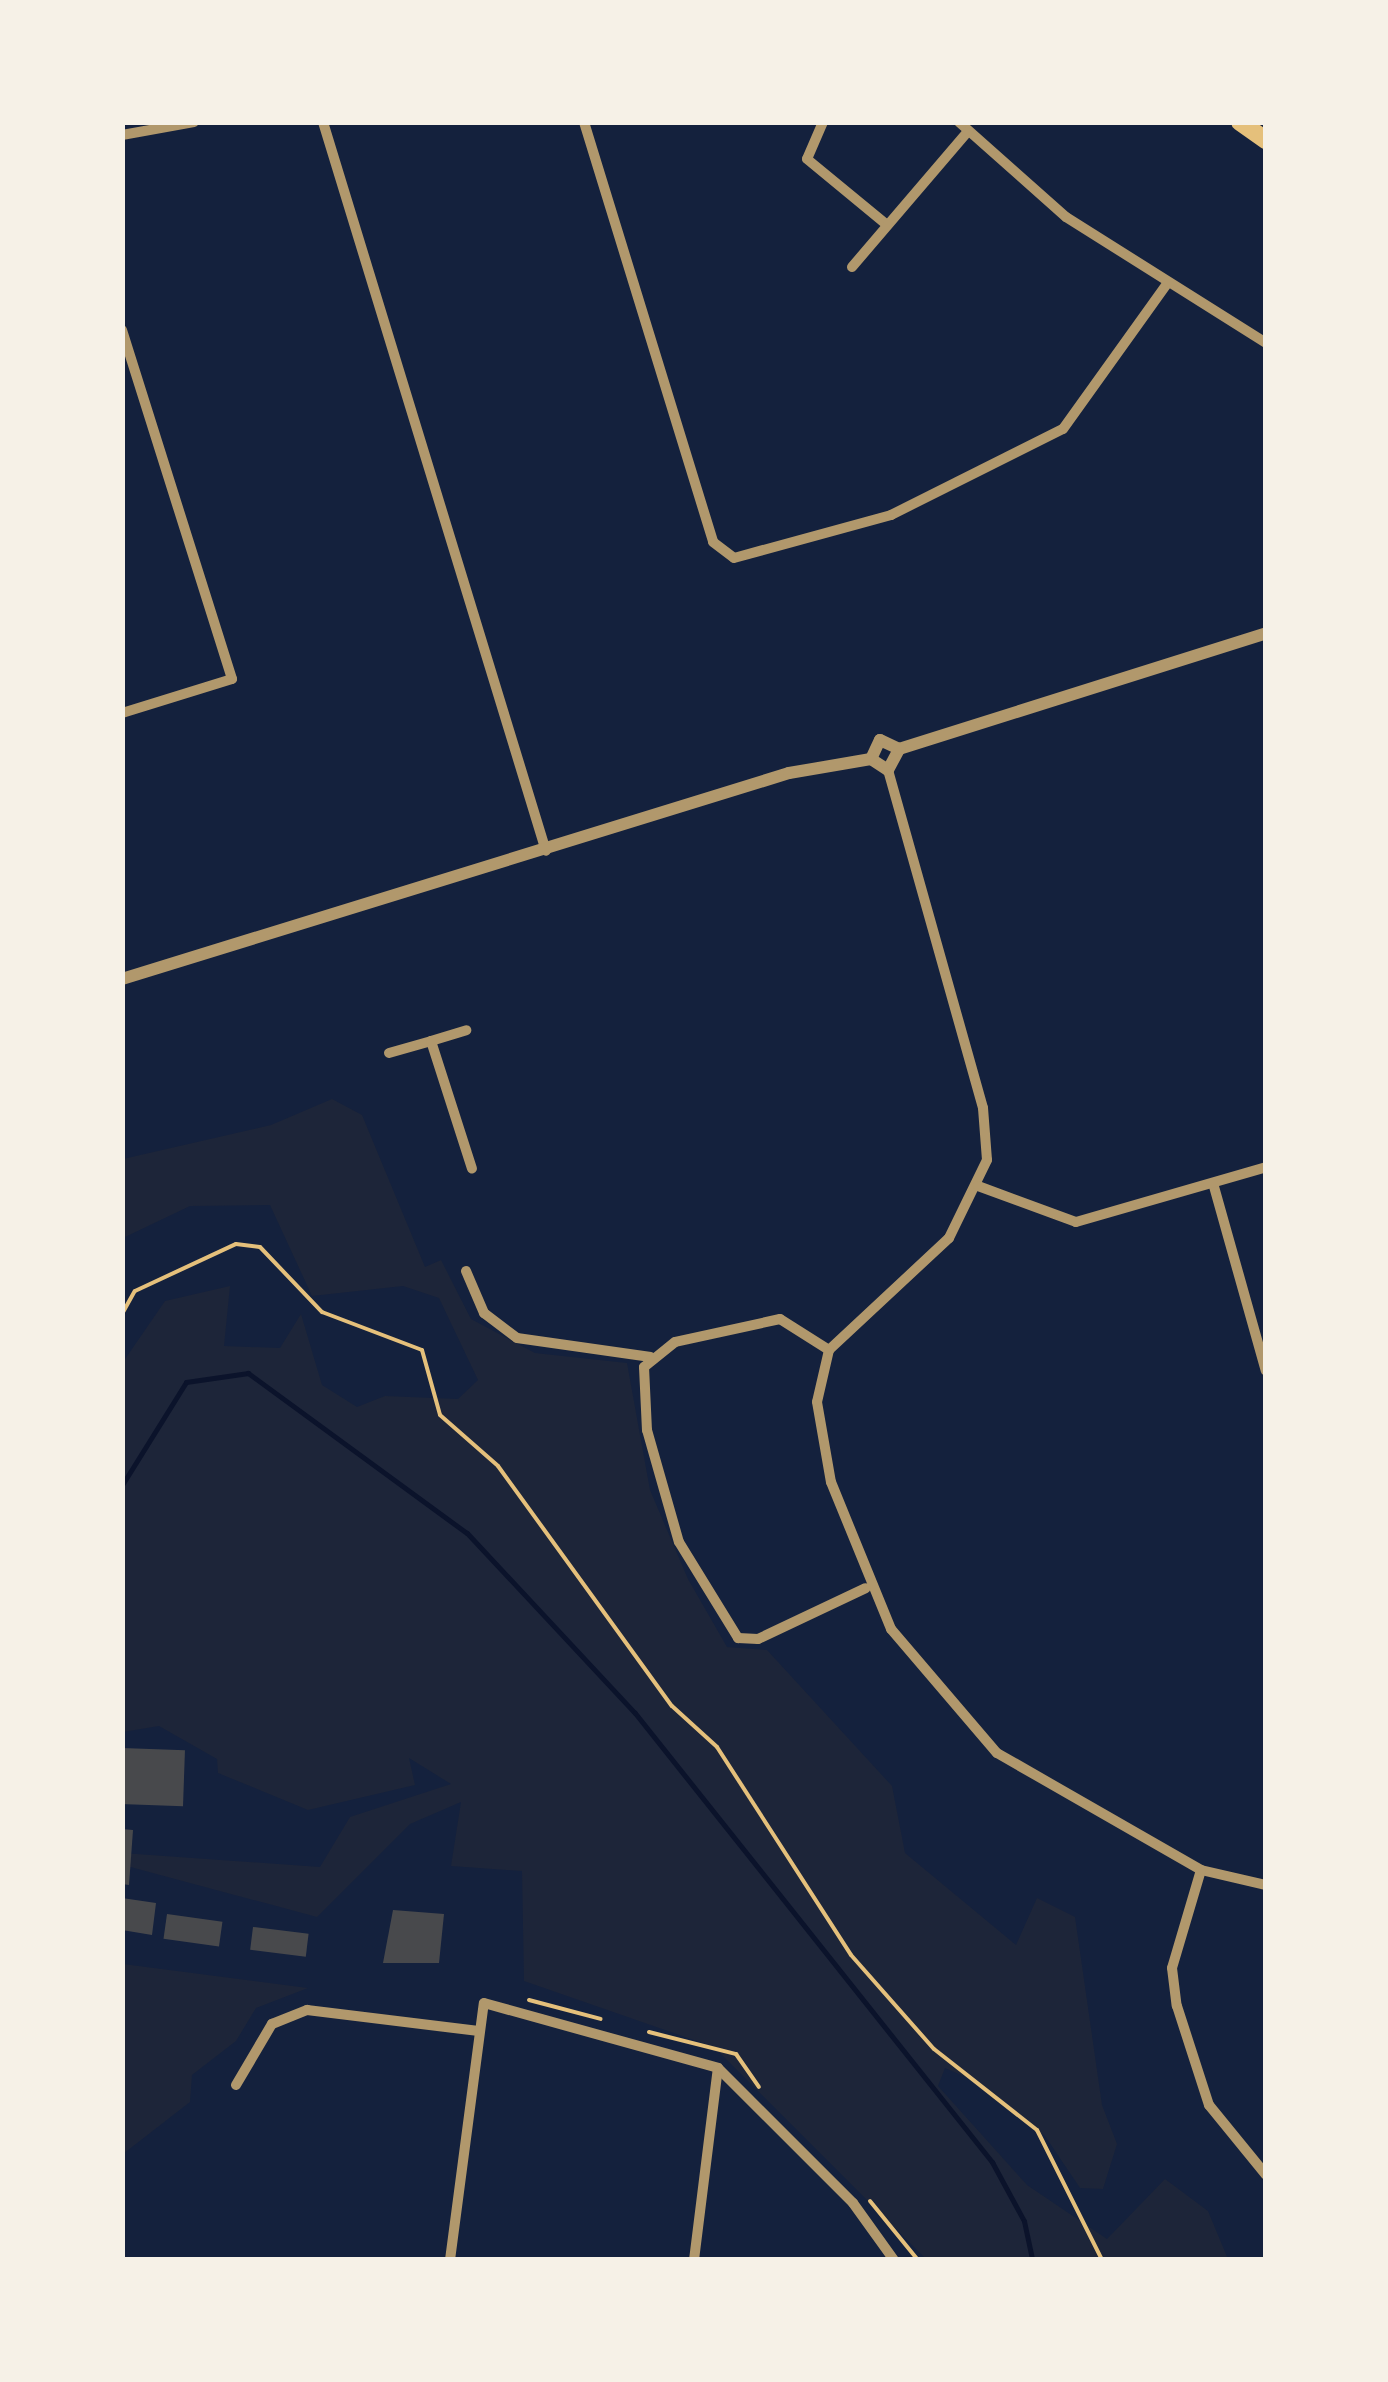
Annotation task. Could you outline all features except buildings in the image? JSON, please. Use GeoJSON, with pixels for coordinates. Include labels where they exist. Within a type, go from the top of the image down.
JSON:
{"type":"FeatureCollection","features":[{"type":"Feature","properties":{"kind":"highway"},"geometry":{"type":"LineString","coordinates":[[1240,122],[1266,140]]}},
{"type":"Feature","properties":{"kind":"street"},"geometry":{"type":"LineString","coordinates":[[122,135],[194,122]]}},
{"type":"Feature","properties":{"kind":"street"},"geometry":{"type":"LineString","coordinates":[[323,122],[546,850]]}},
{"type":"Feature","properties":{"kind":"street"},"geometry":{"type":"LineString","coordinates":[[584,122],[713,542],[734,558],[891,516],[1063,429],[1166,285]]}},
{"type":"Feature","properties":{"kind":"street"},"geometry":{"type":"LineString","coordinates":[[822,122],[807,158],[887,226]]}},
{"type":"Feature","properties":{"kind":"street"},"geometry":{"type":"LineString","coordinates":[[852,266],[964,126],[1066,217],[1166,285],[1266,343]]}},
{"type":"Feature","properties":{"kind":"street"},"geometry":{"type":"LineString","coordinates":[[122,330],[232,679],[122,714]]}},
{"type":"Feature","properties":{"kind":"street"},"geometry":{"type":"LineString","coordinates":[[871,758],[880,740],[900,749],[1266,633]]}},
{"type":"Feature","properties":{"kind":"street"},"geometry":{"type":"LineString","coordinates":[[888,770],[900,749]]}},
{"type":"Feature","properties":{"kind":"street"},"geometry":{"type":"LineString","coordinates":[[122,979],[789,773],[871,758],[888,770],[983,1108],[978,1186],[948,1238],[830,1350],[817,1421],[866,1588],[921,1671],[998,1753],[1202,1870],[1266,1885]]}},
{"type":"Feature","properties":{"kind":"street"},"geometry":{"type":"LineString","coordinates":[[389,1053],[466,1030]]}},
{"type":"Feature","properties":{"kind":"street"},"geometry":{"type":"LineString","coordinates":[[431,1041],[472,1169]]}},
{"type":"Feature","properties":{"kind":"street"},"geometry":{"type":"LineString","coordinates":[[978,1186],[1076,1222],[1266,1167]]}},
{"type":"Feature","properties":{"kind":"street"},"geometry":{"type":"LineString","coordinates":[[1213,1183],[1266,1371]]}},
{"type":"Feature","properties":{"kind":"street"},"geometry":{"type":"LineString","coordinates":[[466,1272],[484,1313],[516,1338],[651,1357],[766,1318],[830,1350]]}},
{"type":"Feature","properties":{"kind":"street"},"geometry":{"type":"LineString","coordinates":[[651,1357],[643,1398],[660,1487],[729,1632],[758,1639],[866,1588]]}},
{"type":"Feature","properties":{"kind":"street"},"geometry":{"type":"LineString","coordinates":[[1202,1870],[1172,1968],[1177,2006],[1209,2104],[1266,2174]]}},
{"type":"Feature","properties":{"kind":"street"},"geometry":{"type":"LineString","coordinates":[[450,2260],[484,2003],[718,2068],[853,2203],[894,2260]]}},
{"type":"Feature","properties":{"kind":"street"},"geometry":{"type":"LineString","coordinates":[[236,2084],[272,2024],[307,2010],[479,2031]]}},
{"type":"Feature","properties":{"kind":"street"},"geometry":{"type":"LineString","coordinates":[[694,2260],[718,2068]]}},
{"type":"Feature","properties":{"kind":"path"},"geometry":{"type":"LineString","coordinates":[[122,1314],[136,1292],[236,1244],[260,1247],[322,1312],[422,1350],[440,1415],[498,1466],[672,1706],[718,1747],[851,1955],[934,2049],[1037,2130],[1102,2260]]}},
{"type":"Feature","properties":{"kind":"shaded area"},"geometry":{"type":"Polygon","coordinates":[[[332,1099],[362,1115],[425,1267],[441,1260],[471,1319],[535,1353],[627,1363],[650,1490],[688,1579],[727,1647],[767,1650],[892,1786],[905,1853],[1016,1945],[1037,1898],[1075,1917],[1102,2105],[1117,2144],[1103,2189],[1080,2188],[1045,2136],[975,2081],[945,2068],[938,2086],[1027,2185],[1107,2239],[1165,2179],[1208,2211],[1228,2259],[926,2259],[714,2047],[524,1981],[522,1871],[451,1866],[461,1802],[410,1824],[317,1917],[123,1865],[122,1853],[320,1867],[350,1817],[451,1784],[409,1758],[415,1785],[308,1810],[218,1773],[217,1759],[159,1726],[123,1732],[123,1362],[165,1301],[230,1286],[224,1346],[280,1348],[301,1314],[322,1385],[357,1407],[385,1396],[458,1399],[478,1380],[439,1298],[403,1286],[312,1296],[270,1205],[190,1206],[123,1238],[123,1159],[271,1125],[332,1099]]]}},
{"type":"Feature","properties":{"kind":"shaded area"},"geometry":{"type":"Polygon","coordinates":[[[123,1964],[308,1988],[256,2008],[236,2041],[192,2075],[190,2102],[123,2154],[123,1964]]]}},
{"type":"Feature","properties":{"kind":"waterway"},"geometry":{"type":"LineString","coordinates":[[122,1485],[186,1382],[248,1373],[467,1533],[635,1713],[992,2162],[1024,2221],[1032,2260]]}}]}
